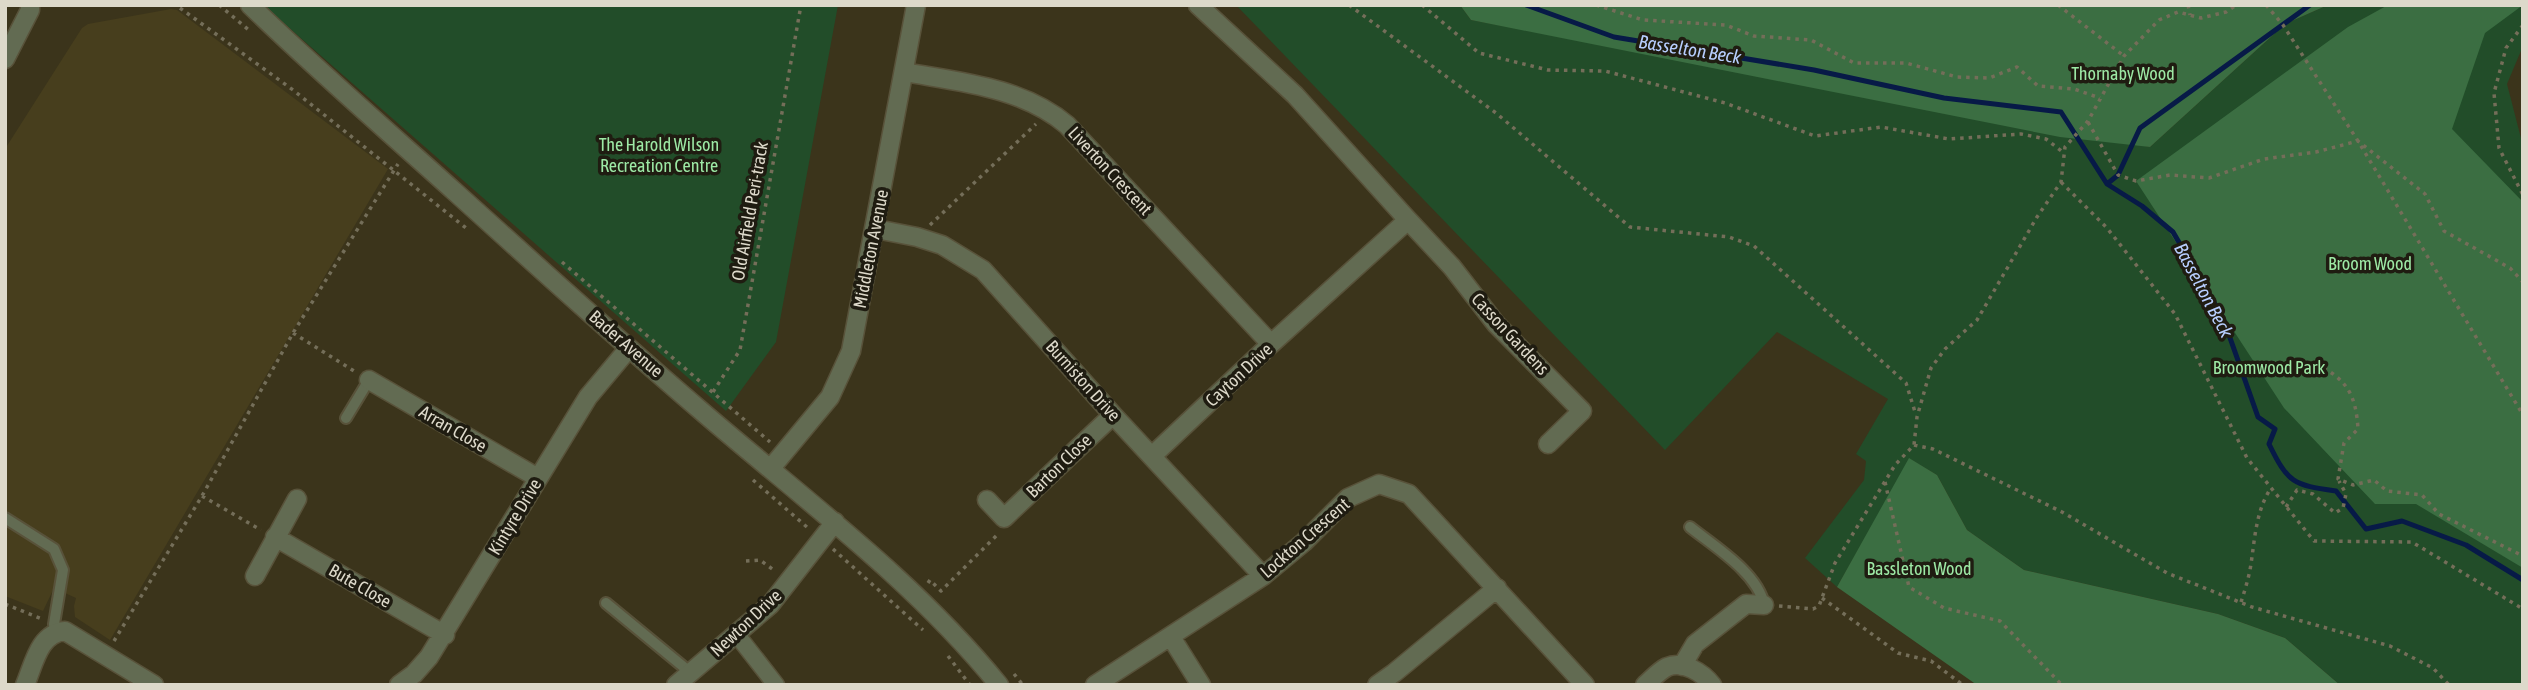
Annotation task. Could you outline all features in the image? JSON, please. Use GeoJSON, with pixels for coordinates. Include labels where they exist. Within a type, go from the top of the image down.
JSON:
{"type":"FeatureCollection","features":[{"type":"Feature","properties":{"kind":"street","name":"Bader Avenue"},"geometry":{"type":"LineString","coordinates":[[250,5],[327,79],[701,411],[835,522],[927,592],[999,685]]}},
{"type":"Feature","properties":{"kind":"street","name":"Middleton Avenue"},"geometry":{"type":"LineString","coordinates":[[771,468],[830,397],[851,351],[916,5]]}},
{"type":"Feature","properties":{"kind":"street","name":"Casson Gardens"},"geometry":{"type":"LineString","coordinates":[[1198,5],[1295,95],[1452,267],[1496,324],[1582,411],[1548,444]]}},
{"type":"Feature","properties":{"kind":"street"},"geometry":{"type":"LineString","coordinates":[[5,59],[33,7]]}},
{"type":"Feature","properties":{"kind":"street","name":"Liverton Crescent"},"geometry":{"type":"LineString","coordinates":[[904,72],[987,86],[1050,110],[1271,344]]}},
{"type":"Feature","properties":{"kind":"street","name":"Cayton Drive"},"geometry":{"type":"LineString","coordinates":[[1152,456],[1408,220]]}},
{"type":"Feature","properties":{"kind":"street","name":"Burniston Drive"},"geometry":{"type":"LineString","coordinates":[[876,229],[942,245],[983,270],[1263,576]]}},
{"type":"Feature","properties":{"kind":"street","name":"Kintyre Drive"},"geometry":{"type":"LineString","coordinates":[[399,685],[414,674],[445,635],[588,397],[629,348]]}},
{"type":"Feature","properties":{"kind":"street","name":"Arran Close"},"geometry":{"type":"LineString","coordinates":[[369,380],[538,478]]}},
{"type":"Feature","properties":{"kind":"street","name":"Barton Close"},"geometry":{"type":"LineString","coordinates":[[1004,518],[1113,415]]}},
{"type":"Feature","properties":{"kind":"street","name":"Lockton Crescent"},"geometry":{"type":"LineString","coordinates":[[1095,685],[1263,576],[1304,542],[1348,498],[1379,484],[1409,494],[1585,685]]}},
{"type":"Feature","properties":{"kind":"street"},"geometry":{"type":"LineString","coordinates":[[255,576],[297,499]]}},
{"type":"Feature","properties":{"kind":"street"},"geometry":{"type":"LineString","coordinates":[[987,500],[1004,518]]}},
{"type":"Feature","properties":{"kind":"street","name":"Newton Drive"},"geometry":{"type":"LineString","coordinates":[[676,685],[770,605],[835,522]]}},
{"type":"Feature","properties":{"kind":"street","name":"Bute Close"},"geometry":{"type":"LineString","coordinates":[[275,537],[445,635]]}},
{"type":"Feature","properties":{"kind":"street"},"geometry":{"type":"LineString","coordinates":[[1377,685],[1497,588]]}},
{"type":"Feature","properties":{"kind":"street"},"geometry":{"type":"LineString","coordinates":[[1682,666],[1695,644],[1746,604],[1764,605]]}},
{"type":"Feature","properties":{"kind":"street"},"geometry":{"type":"LineString","coordinates":[[25,685],[45,638],[55,628],[65,631],[154,685]]}},
{"type":"Feature","properties":{"kind":"street"},"geometry":{"type":"LineString","coordinates":[[737,635],[776,685]]}},
{"type":"Feature","properties":{"kind":"street"},"geometry":{"type":"LineString","coordinates":[[1171,638],[1201,685]]}},
{"type":"Feature","properties":{"kind":"street"},"geometry":{"type":"LineString","coordinates":[[1645,685],[1666,668],[1682,666],[1706,677],[1712,685]]}},
{"type":"Feature","properties":{"kind":"lane"},"geometry":{"type":"LineString","coordinates":[[346,418],[369,380]]}},
{"type":"Feature","properties":{"kind":"lane"},"geometry":{"type":"LineString","coordinates":[[5,517],[54,549],[63,570],[55,628]]}},
{"type":"Feature","properties":{"kind":"lane"},"geometry":{"type":"LineString","coordinates":[[1690,527],[1751,578],[1761,591],[1764,605]]}},
{"type":"Feature","properties":{"kind":"lane"},"geometry":{"type":"LineString","coordinates":[[606,603],[691,673]]}},
{"type":"Feature","properties":{"kind":"path","name":"Old Airfield Peri-track"},"geometry":{"type":"LineString","coordinates":[[701,411],[740,350],[801,5]]}},
{"type":"Feature","properties":{"kind":"path"},"geometry":{"type":"LineString","coordinates":[[1349,5],[1496,113],[1630,227],[1729,237],[1754,246],[1906,383],[1917,417]]}},
{"type":"Feature","properties":{"kind":"path"},"geometry":{"type":"LineString","coordinates":[[1422,5],[1479,53],[1548,70],[1605,71],[1724,103],[1815,136],[1881,127],[1949,139],[2021,134],[2046,139],[2064,153]]}},
{"type":"Feature","properties":{"kind":"path"},"geometry":{"type":"LineString","coordinates":[[1597,5],[1613,8],[1643,20],[1726,25],[1754,36],[1811,40],[1854,63],[1906,63],[1957,77],[1989,78],[2017,67],[2038,86],[2074,89],[2100,98]]}},
{"type":"Feature","properties":{"kind":"path"},"geometry":{"type":"LineString","coordinates":[[2058,5],[2066,8],[2124,55]]}},
{"type":"Feature","properties":{"kind":"path"},"geometry":{"type":"LineString","coordinates":[[2188,5],[2190,15]]}},
{"type":"Feature","properties":{"kind":"path"},"geometry":{"type":"LineString","coordinates":[[1764,605],[1813,610],[1819,606],[1835,563],[1895,465],[1914,446],[1917,417],[1931,368],[1945,349],[1977,320],[2037,217],[2061,183],[2065,147],[2088,121],[2124,55],[2159,20],[2178,12],[2201,18],[2226,12],[2236,5]]}},
{"type":"Feature","properties":{"kind":"path"},"geometry":{"type":"LineString","coordinates":[[2266,5],[2283,25],[2357,141],[2523,415]]}},
{"type":"Feature","properties":{"kind":"path"},"geometry":{"type":"LineString","coordinates":[[180,8],[293,90],[469,230]]}},
{"type":"Feature","properties":{"kind":"path"},"geometry":{"type":"LineString","coordinates":[[2523,25],[2506,48],[2494,93],[2499,148],[2523,195]]}},
{"type":"Feature","properties":{"kind":"path"},"geometry":{"type":"LineString","coordinates":[[917,237],[1050,110]]}},
{"type":"Feature","properties":{"kind":"path"},"geometry":{"type":"LineString","coordinates":[[2088,121],[2118,175],[2136,181],[2170,175],[2209,178],[2264,159],[2316,152],[2357,141]]}},
{"type":"Feature","properties":{"kind":"path"},"geometry":{"type":"LineString","coordinates":[[2357,141],[2425,194],[2444,231],[2510,268],[2523,282]]}},
{"type":"Feature","properties":{"kind":"path"},"geometry":{"type":"LineString","coordinates":[[106,655],[202,496],[293,333],[408,149]]}},
{"type":"Feature","properties":{"kind":"path"},"geometry":{"type":"LineString","coordinates":[[2061,183],[2107,228],[2175,314],[2248,458],[2314,541],[2412,542],[2523,609]]}},
{"type":"Feature","properties":{"kind":"path"},"geometry":{"type":"LineString","coordinates":[[554,256],[783,453]]}},
{"type":"Feature","properties":{"kind":"path"},"geometry":{"type":"LineString","coordinates":[[293,333],[369,380]]}},
{"type":"Feature","properties":{"kind":"path"},"geometry":{"type":"LineString","coordinates":[[2286,507],[2297,490],[2313,494],[2335,513],[2343,508],[2346,494],[2338,479],[2344,443],[2358,429],[2357,411],[2347,386],[2336,374],[2316,364]]}},
{"type":"Feature","properties":{"kind":"path"},"geometry":{"type":"LineString","coordinates":[[1914,446],[1933,450],[2062,512],[2167,572],[2241,603],[2390,646],[2433,668],[2449,685]]}},
{"type":"Feature","properties":{"kind":"path"},"geometry":{"type":"LineString","coordinates":[[750,477],[931,637]]}},
{"type":"Feature","properties":{"kind":"path"},"geometry":{"type":"LineString","coordinates":[[2338,479],[2353,485],[2374,480],[2386,491],[2421,495],[2439,514],[2523,556]]}},
{"type":"Feature","properties":{"kind":"path"},"geometry":{"type":"LineString","coordinates":[[1885,482],[1909,587],[1944,608],[2000,621],[2062,685]]}},
{"type":"Feature","properties":{"kind":"path"},"geometry":{"type":"LineString","coordinates":[[2241,603],[2250,568],[2257,521],[2263,500],[2271,488]]}},
{"type":"Feature","properties":{"kind":"path"},"geometry":{"type":"LineString","coordinates":[[202,496],[275,537]]}},
{"type":"Feature","properties":{"kind":"path"},"geometry":{"type":"LineString","coordinates":[[927,592],[930,580],[941,591],[999,534],[1004,518]]}},
{"type":"Feature","properties":{"kind":"path"},"geometry":{"type":"LineString","coordinates":[[746,561],[760,560],[789,582]]}},
{"type":"Feature","properties":{"kind":"path"},"geometry":{"type":"LineString","coordinates":[[1822,598],[1898,653],[1931,662],[1963,685]]}},
{"type":"Feature","properties":{"kind":"path"},"geometry":{"type":"LineString","coordinates":[[5,604],[55,628]]}},
{"type":"Feature","properties":{"kind":"path"},"geometry":{"type":"LineString","coordinates":[[941,646],[970,685]]}},
{"type":"Feature","properties":{"kind":"path"},"geometry":{"type":"LineString","coordinates":[[1007,666],[1023,685]]}},
{"type":"Feature","properties":{"kind":"shaded area"},"geometry":{"type":"Polygon","coordinates":[[[177,10],[388,169],[110,640],[75,617],[76,598],[54,588],[43,611],[5,596],[5,149],[82,28],[88,24],[177,10]]]}},
{"type":"Feature","properties":{"kind":"green space","name":"The Harold Wilson Recreation Centre"},"geometry":{"type":"Polygon","coordinates":[[[263,5],[838,5],[776,342],[726,411],[263,5]]]}},
{"type":"Feature","properties":{"kind":"green space","name":"Broomwood Park"},"geometry":{"type":"Polygon","coordinates":[[[1236,5],[1460,5],[1471,20],[2150,147],[2285,24],[2328,5],[2523,5],[2523,46],[2507,84],[2523,146],[2523,685],[2340,685],[2285,638],[2218,614],[2024,570],[1967,530],[1937,475],[1910,459],[1837,587],[1805,558],[1864,480],[1866,461],[1856,454],[1888,399],[1777,332],[1665,450],[1236,5]]]}},
{"type":"Feature","properties":{"kind":"green space","name":"Thornaby Wood"},"geometry":{"type":"Polygon","coordinates":[[[1460,5],[2328,5],[2285,24],[2150,147],[2060,137],[1471,20],[1460,5]]]}},
{"type":"Feature","properties":{"kind":"green space","name":"Broom Wood"},"geometry":{"type":"Polygon","coordinates":[[[2388,5],[2523,5],[2485,33],[2452,129],[2523,202],[2523,568],[2416,504],[2375,504],[2284,408],[2136,181],[2348,27],[2388,5]]]}},
{"type":"Feature","properties":{"kind":"green space","name":"Bassleton Wood"},"geometry":{"type":"Polygon","coordinates":[[[1909,458],[1937,475],[1967,530],[2024,570],[2218,614],[2285,638],[2340,685],[1977,685],[1837,587],[1909,458]]]}},
{"type":"Feature","properties":{"kind":"waterway","name":"Basselton Beck"},"geometry":{"type":"LineString","coordinates":[[1526,5],[1614,37],[1814,70],[1944,98],[2061,112],[2107,184],[2142,206],[2173,232],[2223,318],[2258,417],[2275,429],[2269,444],[2287,474],[2301,484],[2336,491],[2366,529],[2402,521],[2466,545],[2523,580]]}},
{"type":"Feature","properties":{"kind":"waterway"},"geometry":{"type":"LineString","coordinates":[[2107,184],[2118,175],[2140,128],[2310,5]]}}]}
